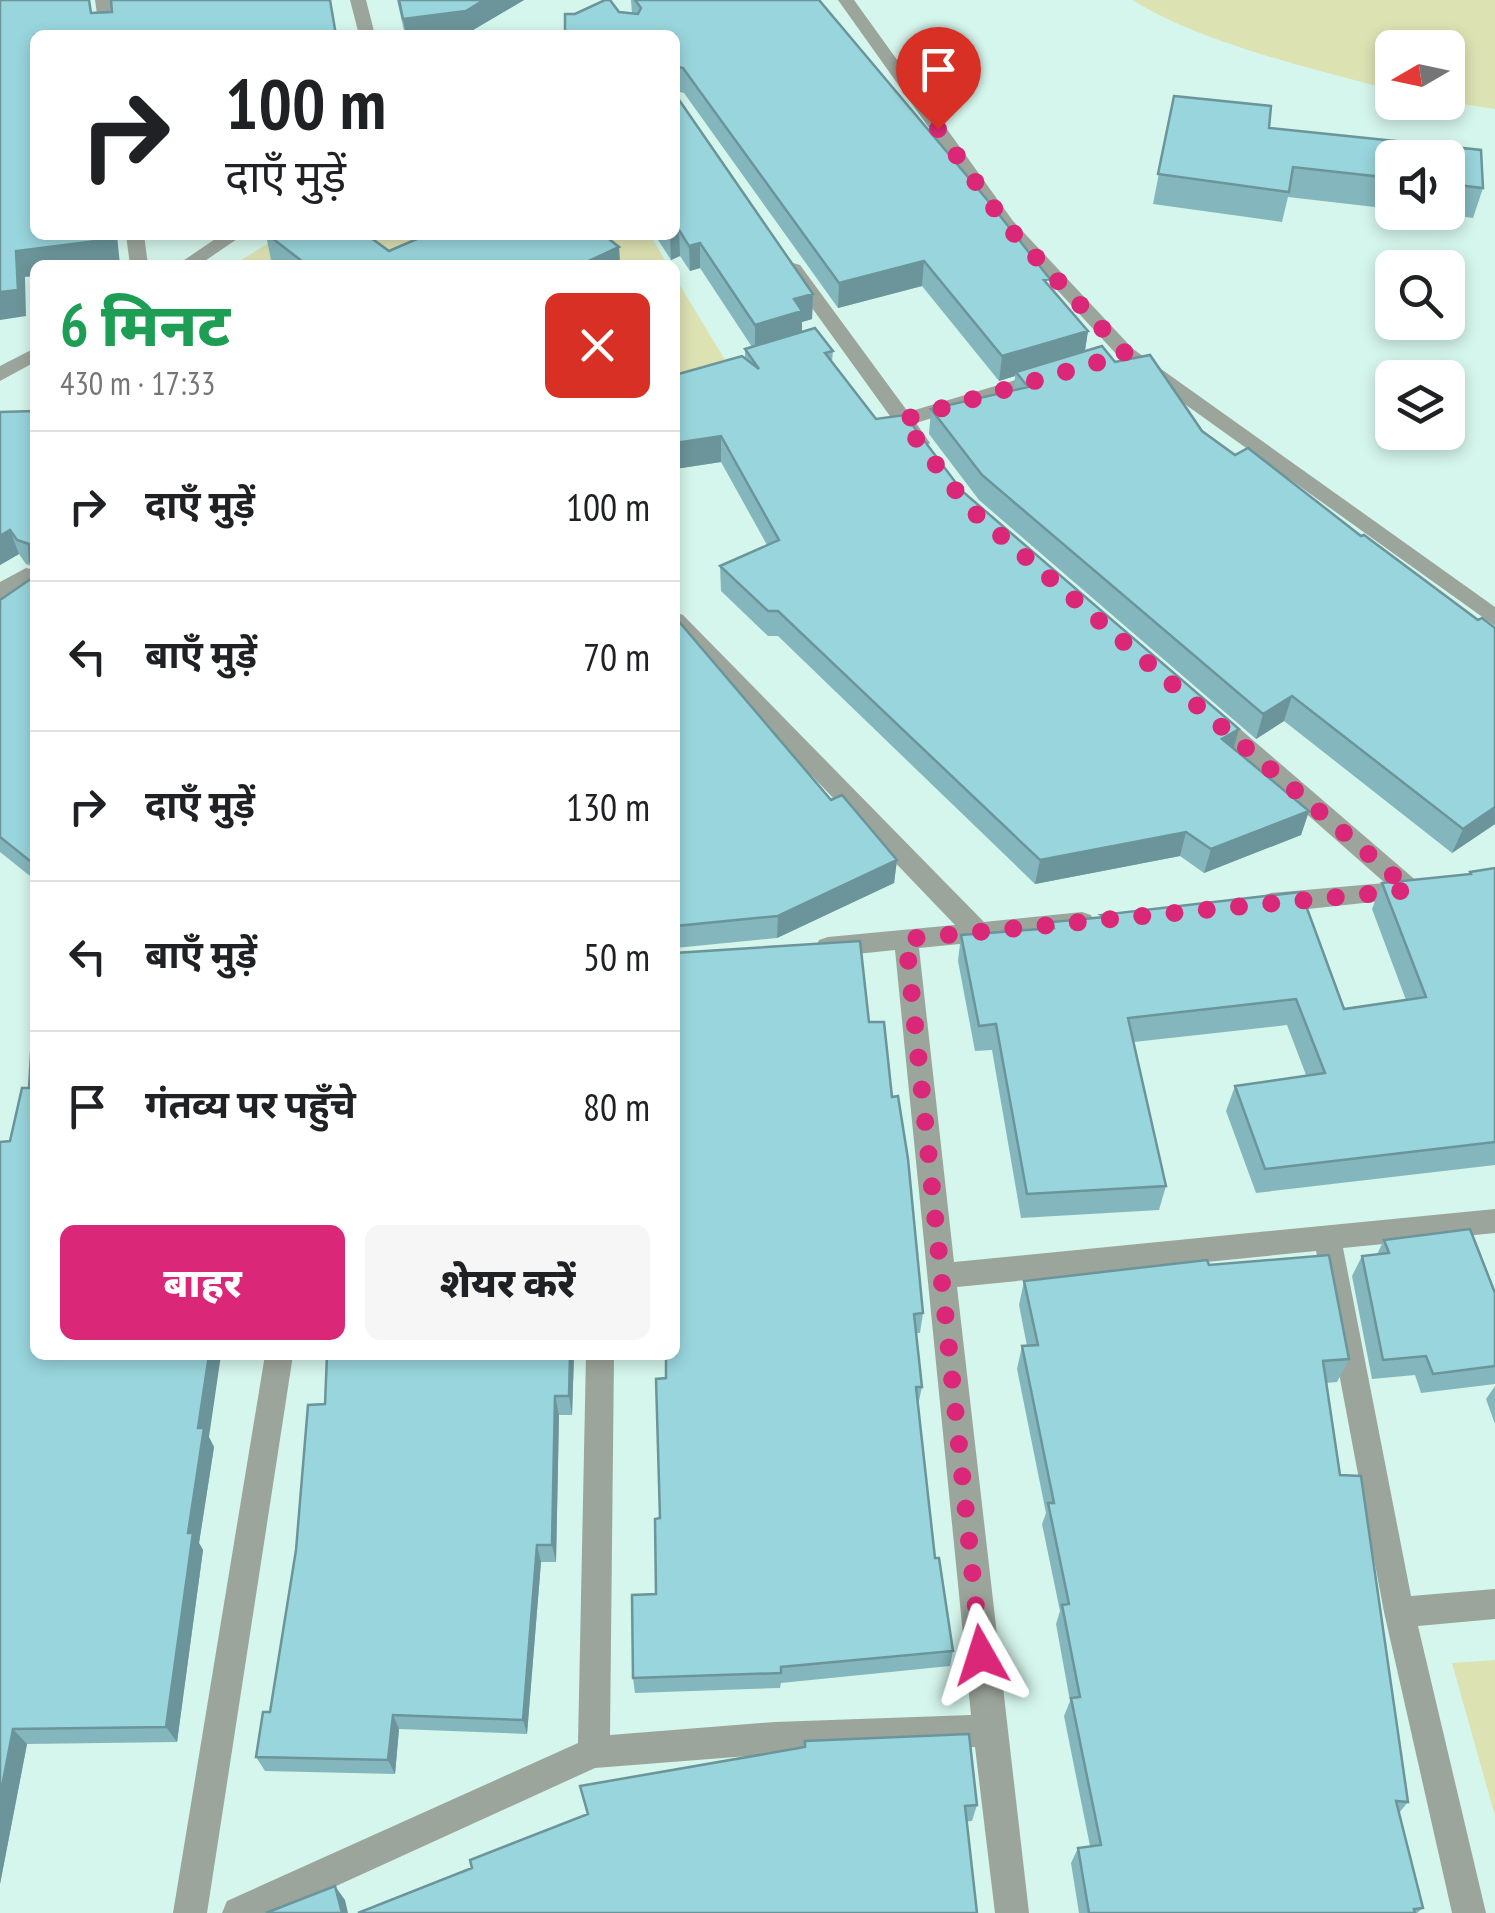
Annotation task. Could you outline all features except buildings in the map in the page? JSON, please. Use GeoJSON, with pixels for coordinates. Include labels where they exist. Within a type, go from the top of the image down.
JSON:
{"type":"FeatureCollection","features":[{"type":"Feature","properties":{"kind":"street"},"geometry":{"type":"LineString","coordinates":[[103,0],[107,30]]}},
{"type":"Feature","properties":{"kind":"street"},"geometry":{"type":"LineString","coordinates":[[358,0],[365,30]]}},
{"type":"Feature","properties":{"kind":"street"},"geometry":{"type":"LineString","coordinates":[[846,0],[1006,225],[1116,356],[1495,618]]}},
{"type":"Feature","properties":{"kind":"street"},"geometry":{"type":"LineString","coordinates":[[194,260],[226,240]]}},
{"type":"Feature","properties":{"kind":"street"},"geometry":{"type":"LineString","coordinates":[[785,256],[830,338],[936,464]]}},
{"type":"Feature","properties":{"kind":"street"},"geometry":{"type":"LineString","coordinates":[[0,375],[30,357]]}},
{"type":"Feature","properties":{"kind":"street"},"geometry":{"type":"LineString","coordinates":[[902,420],[1070,370]]}},
{"type":"Feature","properties":{"kind":"street"},"geometry":{"type":"LineString","coordinates":[[0,593],[30,577]]}},
{"type":"Feature","properties":{"kind":"street"},"geometry":{"type":"LineString","coordinates":[[680,625],[978,932]]}},
{"type":"Feature","properties":{"kind":"street"},"geometry":{"type":"LineString","coordinates":[[1190,699],[1418,889],[1253,905]]}},
{"type":"Feature","properties":{"kind":"street"},"geometry":{"type":"LineString","coordinates":[[810,949],[1116,918]]}},
{"type":"Feature","properties":{"kind":"street"},"geometry":{"type":"LineString","coordinates":[[906,939],[989,1730],[1012,1913]]}},
{"type":"Feature","properties":{"kind":"street"},"geometry":{"type":"LineString","coordinates":[[942,1276],[1495,1221]]}},
{"type":"Feature","properties":{"kind":"street"},"geometry":{"type":"LineString","coordinates":[[1327,1238],[1398,1612],[1469,1913]]}},
{"type":"Feature","properties":{"kind":"street"},"geometry":{"type":"LineString","coordinates":[[190,1913],[277,1360]]}},
{"type":"Feature","properties":{"kind":"street"},"geometry":{"type":"LineString","coordinates":[[594,1752],[600,1360]]}},
{"type":"Feature","properties":{"kind":"street"},"geometry":{"type":"LineString","coordinates":[[1398,1612],[1495,1604]]}},
{"type":"Feature","properties":{"kind":"street"},"geometry":{"type":"LineString","coordinates":[[239,1913],[594,1752],[775,1738],[989,1730]]}},
{"type":"Feature","properties":{"kind":"green space"},"geometry":{"type":"Polygon","coordinates":[[[1133,0],[1495,0],[1495,109],[1465,105],[1465,30],[1375,30],[1375,85],[1223,42],[1133,0]]]}},
{"type":"Feature","properties":{"kind":"green space"},"geometry":{"type":"Polygon","coordinates":[[[274,240],[653,240],[665,260],[241,260],[274,240]]]}},
{"type":"Feature","properties":{"kind":"green space"},"geometry":{"type":"Polygon","coordinates":[[[680,285],[725,360],[680,375],[680,285]]]}},
{"type":"Feature","properties":{"kind":"green space"},"geometry":{"type":"Polygon","coordinates":[[[1495,1660],[1495,1816],[1452,1663],[1495,1660]]]}},
{"type":"Feature","properties":{"kind":"route"},"geometry":{"type":"LineString","coordinates":[[938,129],[1006,225],[1126,354],[902,420],[969,508],[1410,890],[906,939],[981,1655]]}}]}
